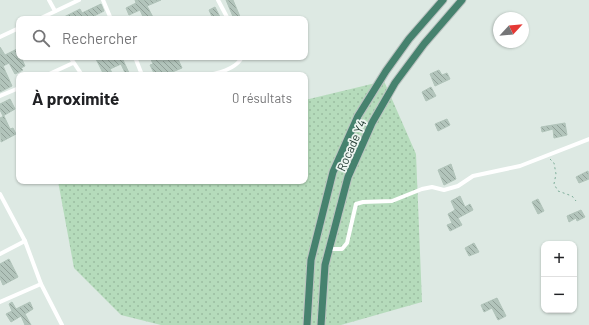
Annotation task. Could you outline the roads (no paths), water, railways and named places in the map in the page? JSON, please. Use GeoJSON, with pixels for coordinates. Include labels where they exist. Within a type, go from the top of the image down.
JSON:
{"type":"FeatureCollection","features":[{"type":"Feature","properties":{"kind":"highway","name":"Rocade Y4"},"geometry":{"type":"LineString","coordinates":[[307,325],[311,260],[333,172],[358,116],[386,71],[409,39],[443,0]]}},
{"type":"Feature","properties":{"kind":"highway","name":"Rocade Y4"},"geometry":{"type":"LineString","coordinates":[[321,325],[325,264],[348,177],[372,123],[395,83],[424,44],[462,0]]}},
{"type":"Feature","properties":{"kind":"street"},"geometry":{"type":"LineString","coordinates":[[49,0],[55,11]]}},
{"type":"Feature","properties":{"kind":"street"},"geometry":{"type":"LineString","coordinates":[[45,16],[79,0]]}},
{"type":"Feature","properties":{"kind":"street"},"geometry":{"type":"LineString","coordinates":[[103,0],[110,16]]}},
{"type":"Feature","properties":{"kind":"street"},"geometry":{"type":"LineString","coordinates":[[218,0],[226,16]]}},
{"type":"Feature","properties":{"kind":"street"},"geometry":{"type":"LineString","coordinates":[[0,37],[16,29]]}},
{"type":"Feature","properties":{"kind":"street"},"geometry":{"type":"LineString","coordinates":[[72,60],[80,72]]}},
{"type":"Feature","properties":{"kind":"street"},"geometry":{"type":"LineString","coordinates":[[136,60],[141,72]]}},
{"type":"Feature","properties":{"kind":"street"},"geometry":{"type":"LineString","coordinates":[[218,72],[234,67],[241,60]]}},
{"type":"Feature","properties":{"kind":"street"},"geometry":{"type":"LineString","coordinates":[[54,72],[73,63]]}},
{"type":"Feature","properties":{"kind":"street"},"geometry":{"type":"LineString","coordinates":[[0,96],[16,89]]}},
{"type":"Feature","properties":{"kind":"street"},"geometry":{"type":"LineString","coordinates":[[329,249],[342,248],[347,243],[356,204],[363,202],[392,200],[432,187],[444,190],[458,186],[473,176],[520,166],[589,140]]}},
{"type":"Feature","properties":{"kind":"street"},"geometry":{"type":"LineString","coordinates":[[0,194],[24,241],[41,284],[62,325]]}},
{"type":"Feature","properties":{"kind":"street"},"geometry":{"type":"LineString","coordinates":[[0,254],[24,241]]}},
{"type":"Feature","properties":{"kind":"street"},"geometry":{"type":"LineString","coordinates":[[0,302],[41,284]]}}]}
